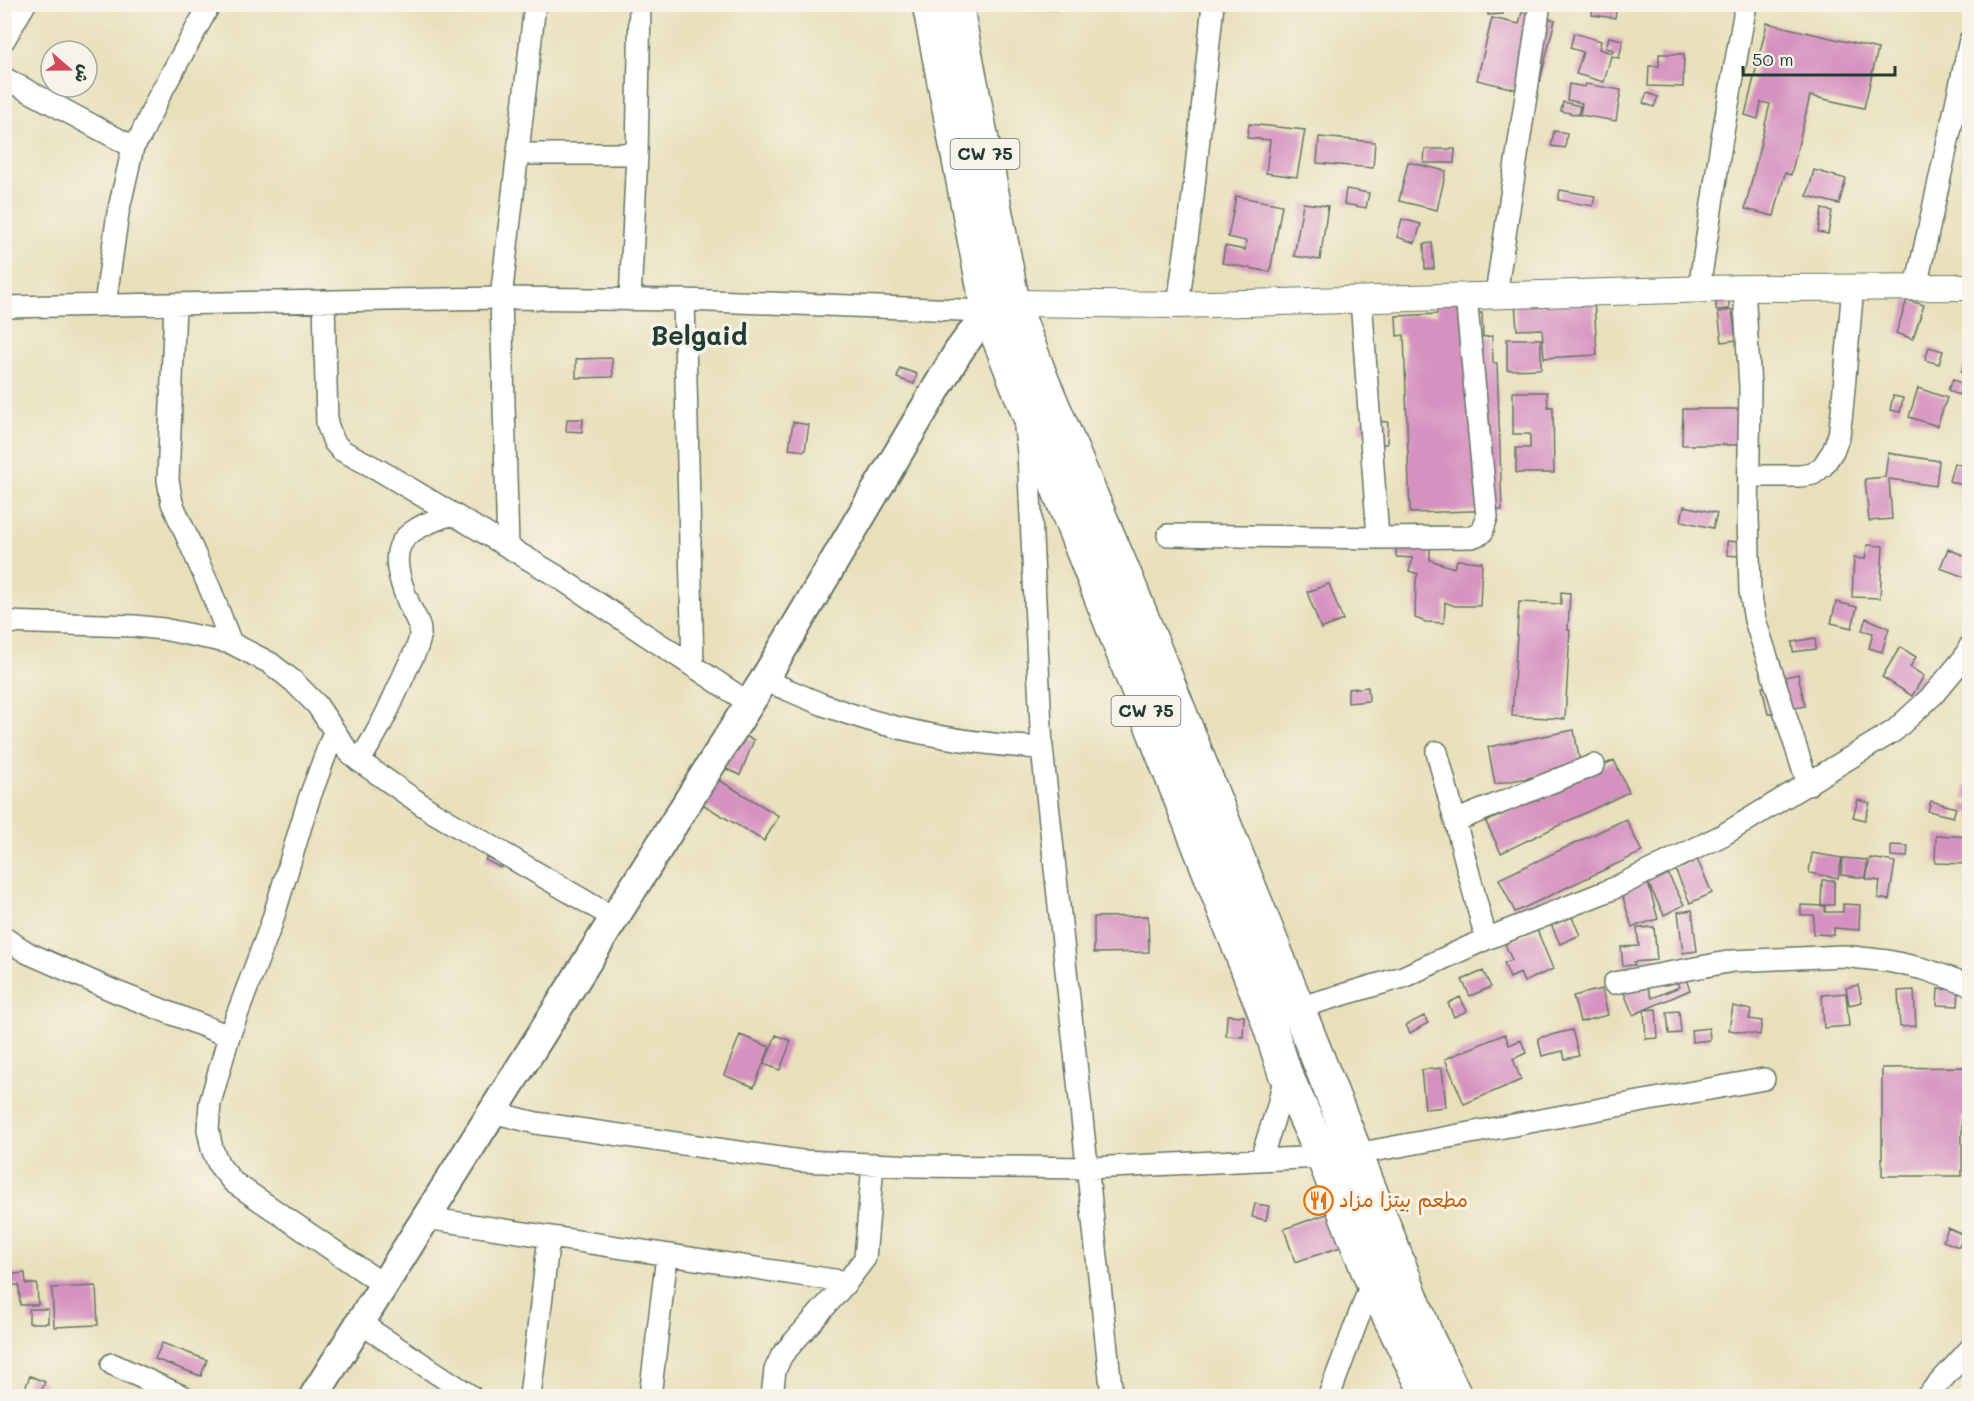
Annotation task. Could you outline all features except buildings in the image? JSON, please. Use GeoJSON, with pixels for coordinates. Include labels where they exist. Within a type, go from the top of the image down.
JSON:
{"type":"FeatureCollection","features":[{"type":"Feature","properties":{"kind":"main road","name":"CW 75"},"geometry":{"type":"LineString","coordinates":[[929,4],[1000,307],[1114,590],[1298,1008],[1427,1338],[1455,1396]]}},
{"type":"Feature","properties":{"kind":"main road","name":"CW 75"},"geometry":{"type":"LineString","coordinates":[[956,4],[1000,307]]}},
{"type":"Feature","properties":{"kind":"main road"},"geometry":{"type":"LineString","coordinates":[[314,1396],[756,692],[958,352],[1000,307]]}},
{"type":"Feature","properties":{"kind":"main road","name":"CW 75"},"geometry":{"type":"LineString","coordinates":[[1114,590],[1285,1073],[1323,1157],[1372,1281],[1428,1396]]}},
{"type":"Feature","properties":{"kind":"street"},"geometry":{"type":"LineString","coordinates":[[4,40],[25,4]]}},
{"type":"Feature","properties":{"kind":"street"},"geometry":{"type":"LineString","coordinates":[[105,305],[118,213],[133,147],[210,4]]}},
{"type":"Feature","properties":{"kind":"street"},"geometry":{"type":"LineString","coordinates":[[508,547],[501,298],[536,4]]}},
{"type":"Feature","properties":{"kind":"street"},"geometry":{"type":"LineString","coordinates":[[630,300],[637,153],[640,4]]}},
{"type":"Feature","properties":{"kind":"street"},"geometry":{"type":"LineString","coordinates":[[1178,305],[1193,196],[1213,4]]}},
{"type":"Feature","properties":{"kind":"street"},"geometry":{"type":"LineString","coordinates":[[1496,294],[1540,4]]}},
{"type":"Feature","properties":{"kind":"street"},"geometry":{"type":"LineString","coordinates":[[1699,289],[1722,138],[1746,4]]}},
{"type":"Feature","properties":{"kind":"street"},"geometry":{"type":"LineString","coordinates":[[1916,287],[1970,40]]}},
{"type":"Feature","properties":{"kind":"street"},"geometry":{"type":"LineString","coordinates":[[4,78],[133,147]]}},
{"type":"Feature","properties":{"kind":"street"},"geometry":{"type":"LineString","coordinates":[[519,154],[637,153]]}},
{"type":"Feature","properties":{"kind":"street"},"geometry":{"type":"LineString","coordinates":[[1750,476],[1813,474],[1823,466],[1833,451],[1839,435],[1842,411],[1853,286]]}},
{"type":"Feature","properties":{"kind":"street"},"geometry":{"type":"LineString","coordinates":[[4,307],[501,298],[1000,307],[1178,305],[1744,288],[1970,287]]}},
{"type":"Feature","properties":{"kind":"street"},"geometry":{"type":"LineString","coordinates":[[1744,288],[1750,387],[1749,591],[1755,620],[1808,785]]}},
{"type":"Feature","properties":{"kind":"street"},"geometry":{"type":"LineString","coordinates":[[1168,535],[1378,538],[1472,537],[1482,533],[1487,517],[1466,296]]}},
{"type":"Feature","properties":{"kind":"street"},"geometry":{"type":"LineString","coordinates":[[1361,299],[1378,538]]}},
{"type":"Feature","properties":{"kind":"street"},"geometry":{"type":"LineString","coordinates":[[684,300],[693,666]]}},
{"type":"Feature","properties":{"kind":"street"},"geometry":{"type":"LineString","coordinates":[[324,301],[327,424],[334,442],[341,450],[379,470],[555,575],[693,666],[756,692],[825,705],[911,730],[993,745],[1042,748]]}},
{"type":"Feature","properties":{"kind":"street"},"geometry":{"type":"LineString","coordinates":[[175,304],[168,480],[172,503],[231,643]]}},
{"type":"Feature","properties":{"kind":"street"},"geometry":{"type":"LineString","coordinates":[[1031,385],[1028,453],[1042,748],[1112,1396]]}},
{"type":"Feature","properties":{"kind":"street"},"geometry":{"type":"LineString","coordinates":[[359,761],[381,725],[411,660],[420,633],[397,568],[401,542],[414,530],[428,522],[452,514]]}},
{"type":"Feature","properties":{"kind":"street"},"geometry":{"type":"LineString","coordinates":[[4,622],[134,626],[163,629],[231,643],[270,663],[293,681],[317,705],[347,750],[359,761],[431,811],[614,918]]}},
{"type":"Feature","properties":{"kind":"street"},"geometry":{"type":"LineString","coordinates":[[1267,1018],[1403,977],[1486,939],[1620,885],[1723,835],[1894,731],[1934,695],[1964,658],[1970,646]]}},
{"type":"Feature","properties":{"kind":"street"},"geometry":{"type":"LineString","coordinates":[[334,732],[309,799],[271,925],[229,1036],[210,1103],[208,1129],[212,1149],[219,1165],[239,1187],[384,1285]]}},
{"type":"Feature","properties":{"kind":"street"},"geometry":{"type":"LineString","coordinates":[[1437,752],[1486,939]]}},
{"type":"Feature","properties":{"kind":"street"},"geometry":{"type":"LineString","coordinates":[[1455,821],[1594,765]]}},
{"type":"Feature","properties":{"kind":"street"},"geometry":{"type":"LineString","coordinates":[[4,938],[28,953],[114,991],[229,1036]]}},
{"type":"Feature","properties":{"kind":"street"},"geometry":{"type":"LineString","coordinates":[[1614,983],[1732,961],[1844,956],[1888,961],[1924,969],[1970,986]]}},
{"type":"Feature","properties":{"kind":"street"},"geometry":{"type":"LineString","coordinates":[[1261,1159],[1278,1106],[1285,1073]]}},
{"type":"Feature","properties":{"kind":"street"},"geometry":{"type":"LineString","coordinates":[[492,1112],[536,1123],[801,1161],[1089,1168],[1356,1154],[1764,1079]]}},
{"type":"Feature","properties":{"kind":"street"},"geometry":{"type":"LineString","coordinates":[[772,1396],[776,1370],[782,1355],[865,1258],[873,1164]]}},
{"type":"Feature","properties":{"kind":"street"},"geometry":{"type":"LineString","coordinates":[[426,1218],[846,1282]]}},
{"type":"Feature","properties":{"kind":"street"},"geometry":{"type":"LineString","coordinates":[[530,1396],[549,1238]]}},
{"type":"Feature","properties":{"kind":"street"},"geometry":{"type":"LineString","coordinates":[[650,1396],[667,1256]]}},
{"type":"Feature","properties":{"kind":"street"},"geometry":{"type":"LineString","coordinates":[[1329,1396],[1372,1281]]}},
{"type":"Feature","properties":{"kind":"street"},"geometry":{"type":"LineString","coordinates":[[360,1323],[471,1396]]}},
{"type":"Feature","properties":{"kind":"street"},"geometry":{"type":"LineString","coordinates":[[1927,1396],[1970,1349]]}},
{"type":"Feature","properties":{"kind":"street"},"geometry":{"type":"LineString","coordinates":[[112,1364],[182,1396]]}},
{"type":"Feature","properties":{"kind":"place","name":"مطعم بيتزا مزاد"},"geometry":{"type":"Point","coordinates":[1318,1200]}},
{"type":"Feature","properties":{"kind":"district","name":"Belgaid"},"geometry":{"type":"Point","coordinates":[699,336]}}]}
